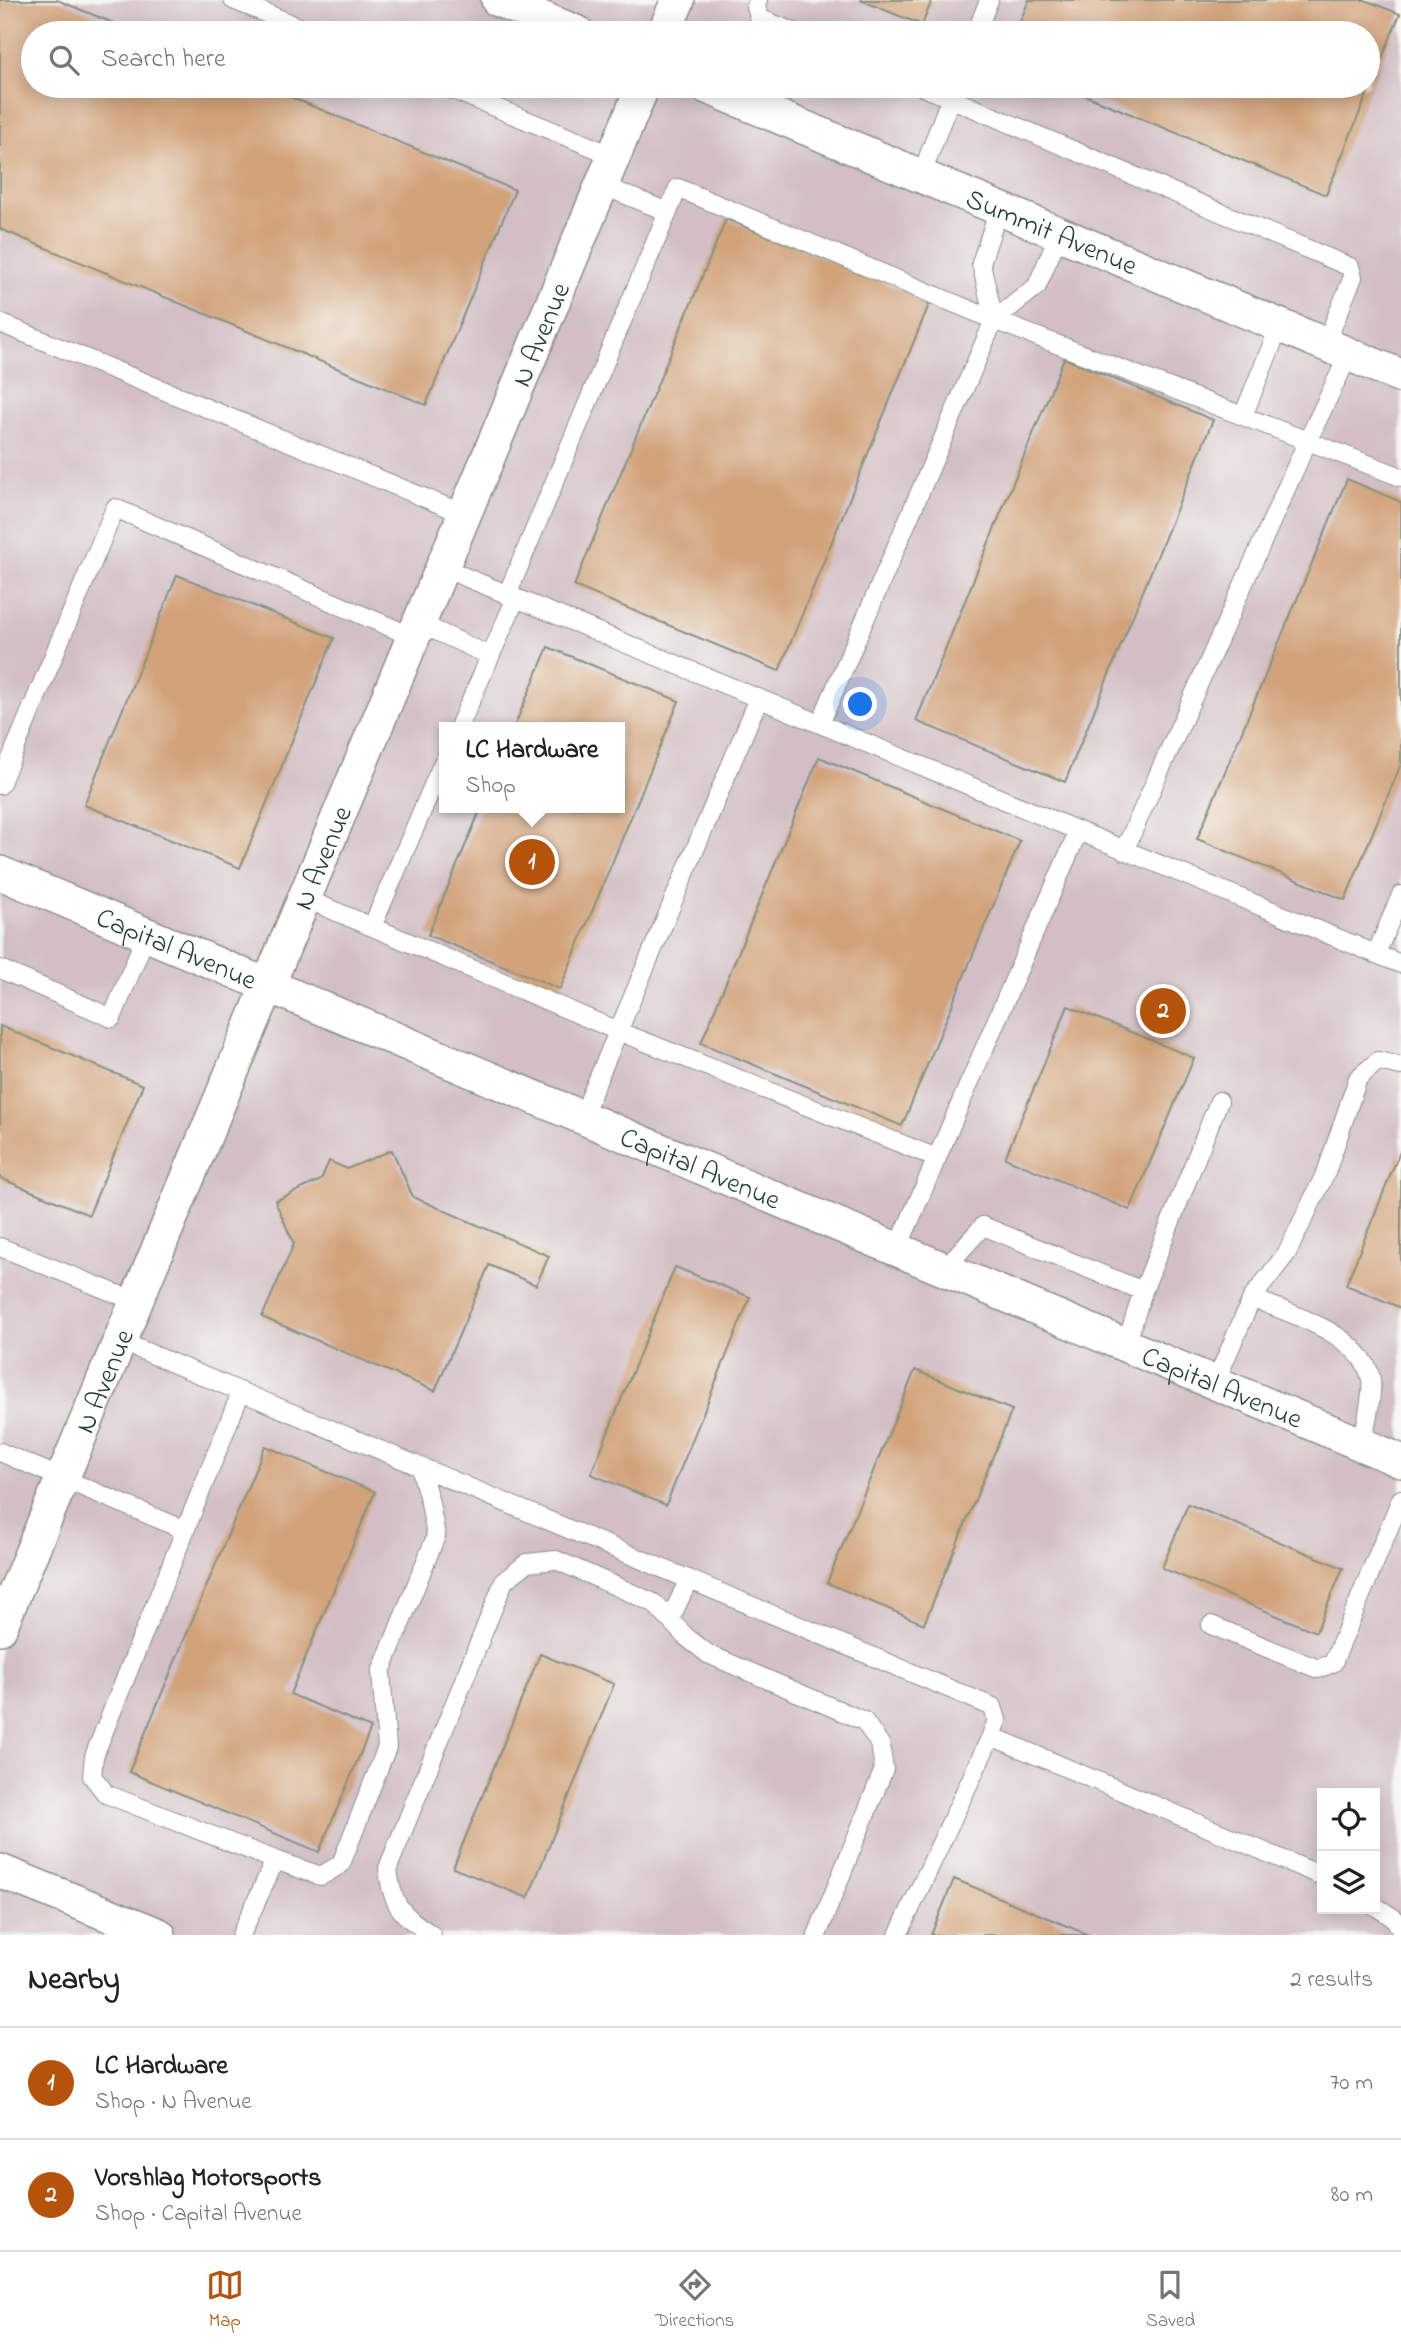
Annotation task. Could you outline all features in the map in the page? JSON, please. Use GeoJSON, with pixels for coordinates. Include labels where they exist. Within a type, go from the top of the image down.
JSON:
{"type":"FeatureCollection","features":[{"type":"Feature","properties":{"kind":"street"},"geometry":{"type":"LineString","coordinates":[[498,0],[549,21]]}},
{"type":"Feature","properties":{"kind":"street"},"geometry":{"type":"LineString","coordinates":[[669,21],[678,0]]}},
{"type":"Feature","properties":{"kind":"street","name":"N Avenue"},"geometry":{"type":"LineString","coordinates":[[0,1628],[638,98]]}},
{"type":"Feature","properties":{"kind":"street","name":"Summit Avenue"},"geometry":{"type":"LineString","coordinates":[[734,98],[1401,376]]}},
{"type":"Feature","properties":{"kind":"street","name":"Capital Avenue"},"geometry":{"type":"LineString","coordinates":[[0,873],[1401,1461]]}},
{"type":"Feature","properties":{"kind":"street"},"geometry":{"type":"LineString","coordinates":[[0,1871],[159,1935]]}},
{"type":"Feature","properties":{"kind":"lane"},"geometry":{"type":"LineString","coordinates":[[233,0],[285,21]]}},
{"type":"Feature","properties":{"kind":"lane"},"geometry":{"type":"LineString","coordinates":[[758,0],[756,6],[759,18],[766,21]]}},
{"type":"Feature","properties":{"kind":"lane"},"geometry":{"type":"LineString","coordinates":[[981,21],[989,0]]}},
{"type":"Feature","properties":{"kind":"lane"},"geometry":{"type":"LineString","coordinates":[[467,98],[608,170],[668,212]]}},
{"type":"Feature","properties":{"kind":"lane"},"geometry":{"type":"LineString","coordinates":[[920,176],[950,98]]}},
{"type":"Feature","properties":{"kind":"lane"},"geometry":{"type":"LineString","coordinates":[[966,98],[1350,267],[1353,277],[1337,350],[1307,442],[1124,851]]}},
{"type":"Feature","properties":{"kind":"lane"},"geometry":{"type":"LineString","coordinates":[[461,722],[678,188],[994,320],[1401,477]]}},
{"type":"Feature","properties":{"kind":"lane"},"geometry":{"type":"LineString","coordinates":[[994,320],[981,263],[999,209]]}},
{"type":"Feature","properties":{"kind":"lane"},"geometry":{"type":"LineString","coordinates":[[820,724],[994,320],[1037,286],[1059,234]]}},
{"type":"Feature","properties":{"kind":"lane"},"geometry":{"type":"LineString","coordinates":[[0,323],[464,514]]}},
{"type":"Feature","properties":{"kind":"lane"},"geometry":{"type":"LineString","coordinates":[[1243,416],[1280,325]]}},
{"type":"Feature","properties":{"kind":"lane"},"geometry":{"type":"LineString","coordinates":[[0,785],[115,509],[416,630],[490,656]]}},
{"type":"Feature","properties":{"kind":"lane"},"geometry":{"type":"LineString","coordinates":[[441,567],[1401,964]]}},
{"type":"Feature","properties":{"kind":"lane"},"geometry":{"type":"LineString","coordinates":[[582,1117],[759,698]]}},
{"type":"Feature","properties":{"kind":"lane"},"geometry":{"type":"LineString","coordinates":[[372,927],[439,772]]}},
{"type":"Feature","properties":{"kind":"lane"},"geometry":{"type":"LineString","coordinates":[[897,1250],[1078,832]]}},
{"type":"Feature","properties":{"kind":"lane"},"geometry":{"type":"LineString","coordinates":[[1376,954],[1401,895]]}},
{"type":"Feature","properties":{"kind":"lane"},"geometry":{"type":"LineString","coordinates":[[304,898],[618,1031],[937,1158]]}},
{"type":"Feature","properties":{"kind":"lane"},"geometry":{"type":"LineString","coordinates":[[0,969],[112,1018],[146,934]]}},
{"type":"Feature","properties":{"kind":"lane"},"geometry":{"type":"LineString","coordinates":[[1215,1383],[1252,1298],[1287,1253],[1327,1170],[1357,1078],[1378,1061],[1401,1066]]}},
{"type":"Feature","properties":{"kind":"lane"},"geometry":{"type":"LineString","coordinates":[[1126,1345],[1143,1291],[1219,1101]]}},
{"type":"Feature","properties":{"kind":"lane"},"geometry":{"type":"LineString","coordinates":[[944,1269],[984,1226],[1143,1291]]}},
{"type":"Feature","properties":{"kind":"lane"},"geometry":{"type":"LineString","coordinates":[[0,1247],[137,1302]]}},
{"type":"Feature","properties":{"kind":"lane"},"geometry":{"type":"LineString","coordinates":[[1252,1298],[1342,1338],[1362,1360],[1371,1376],[1362,1444]]}},
{"type":"Feature","properties":{"kind":"lane"},"geometry":{"type":"LineString","coordinates":[[120,1341],[993,1707],[997,1720],[991,1736],[898,1935]]}},
{"type":"Feature","properties":{"kind":"lane"},"geometry":{"type":"LineString","coordinates":[[241,1392],[94,1756],[92,1776],[106,1794],[275,1860],[321,1875],[341,1864],[387,1747],[381,1672],[436,1536],[420,1467]]}},
{"type":"Feature","properties":{"kind":"lane"},"geometry":{"type":"LineString","coordinates":[[0,1452],[185,1530]]}},
{"type":"Feature","properties":{"kind":"lane"},"geometry":{"type":"LineString","coordinates":[[1211,1625],[1318,1669],[1333,1663],[1401,1499]]}},
{"type":"Feature","properties":{"kind":"lane"},"geometry":{"type":"LineString","coordinates":[[432,1935],[406,1918],[391,1892],[388,1868],[504,1581],[527,1563],[556,1560],[654,1603],[685,1636],[708,1654],[864,1721],[880,1744],[884,1769],[817,1935]]}},
{"type":"Feature","properties":{"kind":"lane"},"geometry":{"type":"LineString","coordinates":[[670,1619],[689,1579]]}},
{"type":"Feature","properties":{"kind":"lane"},"geometry":{"type":"LineString","coordinates":[[991,1736],[1317,1874]]}},
{"type":"Feature","properties":{"kind":"lane"},"geometry":{"type":"LineString","coordinates":[[241,1935],[275,1860]]}},
{"type":"Feature","properties":{"kind":"lane"},"geometry":{"type":"LineString","coordinates":[[1380,1909],[1395,1919],[1401,1930]]}},
{"type":"Feature","properties":{"kind":"shaded area"},"geometry":{"type":"Polygon","coordinates":[[[0,0],[1401,0],[1401,1935],[0,1935],[0,0]]]}},
{"type":"Feature","properties":{"kind":"building"},"geometry":{"type":"Polygon","coordinates":[[[0,0],[57,0],[109,21],[21,21],[21,98],[293,98],[515,190],[426,405],[0,229],[0,0]]]}},
{"type":"Feature","properties":{"kind":"building"},"geometry":{"type":"Polygon","coordinates":[[[860,0],[932,0],[924,21],[912,21],[860,0]]]}},
{"type":"Feature","properties":{"kind":"building"},"geometry":{"type":"Polygon","coordinates":[[[1029,0],[1365,0],[1400,14],[1380,63],[1380,21],[1020,21],[1029,0]]]}},
{"type":"Feature","properties":{"kind":"building"},"geometry":{"type":"Polygon","coordinates":[[[1092,98],[1366,98],[1326,195],[1092,98]]]}},
{"type":"Feature","properties":{"kind":"building"},"geometry":{"type":"Polygon","coordinates":[[[726,219],[930,302],[779,671],[574,586],[726,219]]]}},
{"type":"Feature","properties":{"kind":"building"},"geometry":{"type":"Polygon","coordinates":[[[1064,358],[1213,420],[1065,782],[916,721],[1064,358]]]}},
{"type":"Feature","properties":{"kind":"building"},"geometry":{"type":"Polygon","coordinates":[[[1347,479],[1401,502],[1401,764],[1345,900],[1197,839],[1347,479]]]}},
{"type":"Feature","properties":{"kind":"building"},"geometry":{"type":"Polygon","coordinates":[[[177,575],[334,638],[240,868],[84,805],[177,575]]]}},
{"type":"Feature","properties":{"kind":"building"},"geometry":{"type":"Polygon","coordinates":[[[548,647],[679,701],[560,989],[428,935],[479,813],[625,813],[625,722],[516,722],[548,647]]]}},
{"type":"Feature","properties":{"kind":"building"},"geometry":{"type":"Polygon","coordinates":[[[819,757],[1020,841],[902,1126],[701,1043],[819,757]]]}},
{"type":"Feature","properties":{"kind":"building"},"geometry":{"type":"Polygon","coordinates":[[[1068,1006],[1194,1058],[1130,1210],[1005,1158],[1068,1006]]]}},
{"type":"Feature","properties":{"kind":"building"},"geometry":{"type":"Polygon","coordinates":[[[0,1026],[143,1085],[89,1215],[0,1178],[0,1026]]]}},
{"type":"Feature","properties":{"kind":"building"},"geometry":{"type":"Polygon","coordinates":[[[1401,1149],[1401,1308],[1346,1285],[1401,1149]]]}},
{"type":"Feature","properties":{"kind":"building"},"geometry":{"type":"Polygon","coordinates":[[[392,1150],[413,1197],[549,1256],[536,1285],[489,1265],[435,1391],[262,1317],[294,1244],[275,1201],[321,1180],[329,1161],[347,1169],[392,1150]]]}},
{"type":"Feature","properties":{"kind":"building"},"geometry":{"type":"Polygon","coordinates":[[[675,1267],[750,1297],[666,1505],[591,1474],[675,1267]]]}},
{"type":"Feature","properties":{"kind":"building"},"geometry":{"type":"Polygon","coordinates":[[[915,1370],[1012,1410],[924,1624],[827,1583],[915,1370]]]}},
{"type":"Feature","properties":{"kind":"building"},"geometry":{"type":"Polygon","coordinates":[[[265,1446],[375,1492],[290,1694],[371,1728],[319,1852],[129,1772],[265,1446]]]}},
{"type":"Feature","properties":{"kind":"building"},"geometry":{"type":"Polygon","coordinates":[[[1188,1504],[1343,1568],[1316,1632],[1162,1568],[1188,1504]]]}},
{"type":"Feature","properties":{"kind":"building"},"geometry":{"type":"Polygon","coordinates":[[[540,1654],[614,1684],[528,1898],[453,1868],[540,1654]]]}},
{"type":"Feature","properties":{"kind":"building"},"geometry":{"type":"Polygon","coordinates":[[[954,1879],[1089,1935],[931,1935],[954,1879]]]}},
{"type":"Feature","properties":{"kind":"place","name":"LC Hardware"},"geometry":{"type":"Point","coordinates":[532,862]}},
{"type":"Feature","properties":{"kind":"place","name":"Vorshlag Motorsports"},"geometry":{"type":"Point","coordinates":[1163,1011]}}]}
